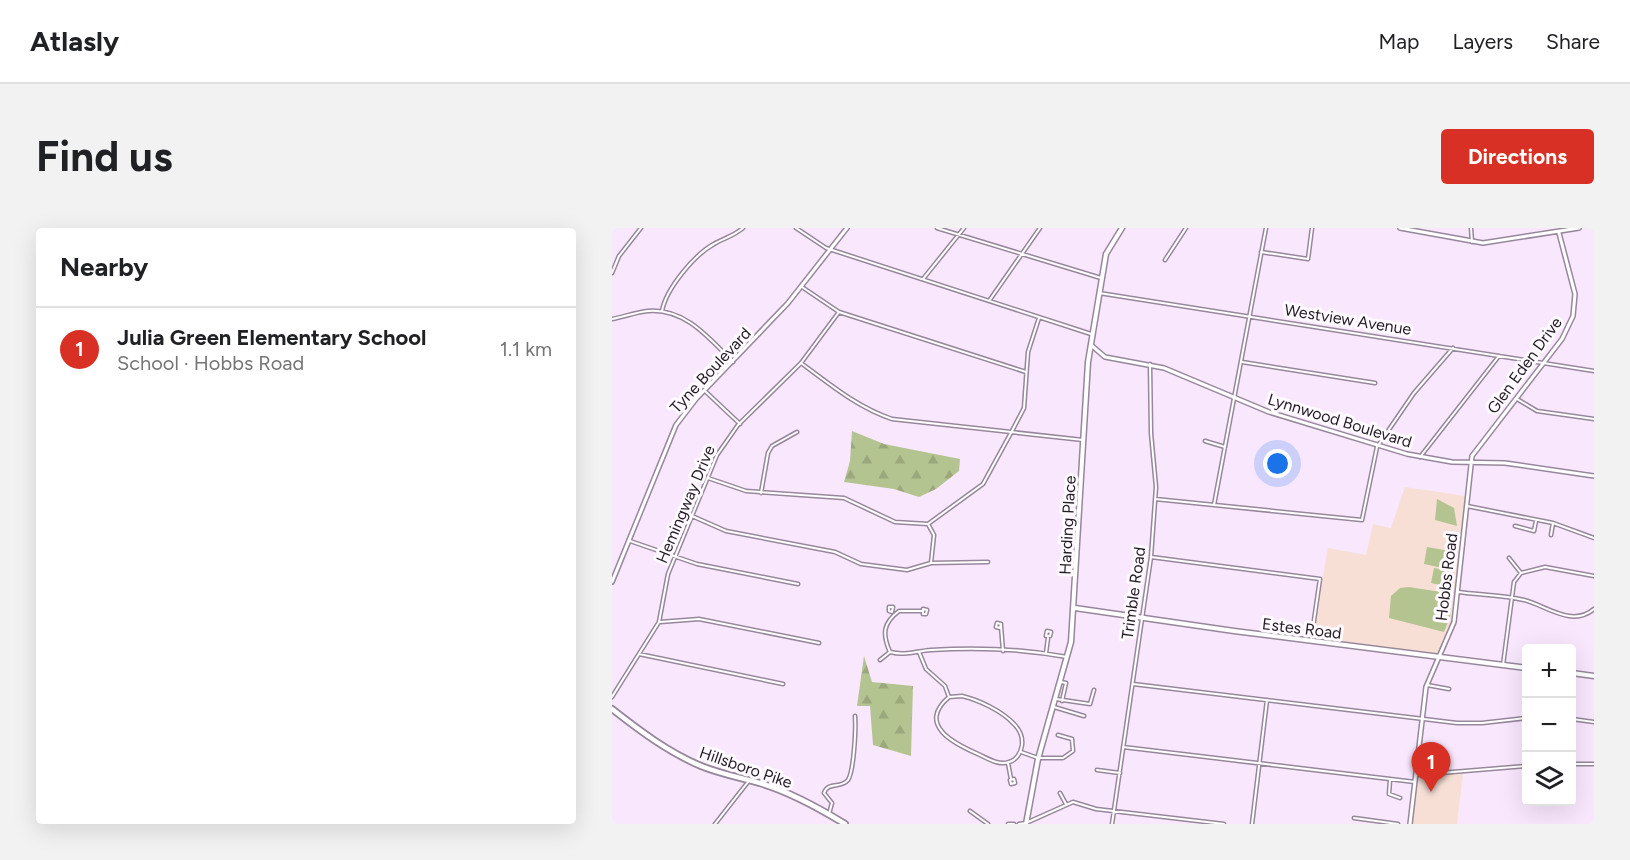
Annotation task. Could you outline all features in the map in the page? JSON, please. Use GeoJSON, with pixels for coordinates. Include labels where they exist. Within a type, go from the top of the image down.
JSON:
{"type":"FeatureCollection","features":[{"type":"Feature","properties":{"kind":"main road","name":"Harding Place"},"geometry":{"type":"LineString","coordinates":[[1026,824],[1039,758],[1068,658],[1075,608],[1084,398],[1091,334],[1106,254],[1122,228]]}},
{"type":"Feature","properties":{"kind":"main road","name":"Estes Road"},"geometry":{"type":"LineString","coordinates":[[1075,608],[1522,667]]}},
{"type":"Feature","properties":{"kind":"main road"},"geometry":{"type":"LineString","coordinates":[[1576,674],[1594,676]]}},
{"type":"Feature","properties":{"kind":"main road","name":"Hillsboro Pike"},"geometry":{"type":"LineString","coordinates":[[612,709],[657,743],[680,756],[712,770],[797,797],[845,824]]}},
{"type":"Feature","properties":{"kind":"street"},"geometry":{"type":"LineString","coordinates":[[612,273],[619,256],[641,228]]}},
{"type":"Feature","properties":{"kind":"street"},"geometry":{"type":"LineString","coordinates":[[662,311],[667,293],[700,255],[712,244],[734,236],[743,228]]}},
{"type":"Feature","properties":{"kind":"street"},"geometry":{"type":"LineString","coordinates":[[796,228],[830,249],[1091,334]]}},
{"type":"Feature","properties":{"kind":"street","name":"Tyne Boulevard"},"geometry":{"type":"LineString","coordinates":[[612,582],[676,425],[802,287],[847,228]]}},
{"type":"Feature","properties":{"kind":"street"},"geometry":{"type":"LineString","coordinates":[[937,228],[1101,278]]}},
{"type":"Feature","properties":{"kind":"street"},"geometry":{"type":"LineString","coordinates":[[923,279],[964,228]]}},
{"type":"Feature","properties":{"kind":"street"},"geometry":{"type":"LineString","coordinates":[[988,301],[1040,228]]}},
{"type":"Feature","properties":{"kind":"street"},"geometry":{"type":"LineString","coordinates":[[1165,260],[1186,228]]}},
{"type":"Feature","properties":{"kind":"street"},"geometry":{"type":"LineString","coordinates":[[1214,505],[1266,228]]}},
{"type":"Feature","properties":{"kind":"street"},"geometry":{"type":"LineString","coordinates":[[1261,252],[1308,259],[1312,228]]}},
{"type":"Feature","properties":{"kind":"street"},"geometry":{"type":"LineString","coordinates":[[1400,228],[1424,230],[1472,242],[1559,233],[1579,228]]}},
{"type":"Feature","properties":{"kind":"street"},"geometry":{"type":"LineString","coordinates":[[1471,228],[1472,242]]}},
{"type":"Feature","properties":{"kind":"street","name":"Glen Eden Drive"},"geometry":{"type":"LineString","coordinates":[[1470,470],[1472,456],[1567,330],[1575,305],[1559,233]]}},
{"type":"Feature","properties":{"kind":"street"},"geometry":{"type":"LineString","coordinates":[[802,287],[838,312],[1026,372]]}},
{"type":"Feature","properties":{"kind":"street","name":"Westview Avenue"},"geometry":{"type":"LineString","coordinates":[[1098,293],[1594,371]]}},
{"type":"Feature","properties":{"kind":"street"},"geometry":{"type":"LineString","coordinates":[[612,319],[662,311],[683,318],[697,327],[733,362]]}},
{"type":"Feature","properties":{"kind":"street","name":"Hemingway Drive"},"geometry":{"type":"LineString","coordinates":[[612,698],[659,622],[668,574],[717,454],[740,424],[801,363],[834,322],[838,312]]}},
{"type":"Feature","properties":{"kind":"street"},"geometry":{"type":"LineString","coordinates":[[708,478],[761,493],[837,497],[895,522],[928,524],[983,484],[1012,431],[1024,408],[1028,351],[1039,318]]}},
{"type":"Feature","properties":{"kind":"street","name":"Lynnwood Boulevard"},"geometry":{"type":"LineString","coordinates":[[1091,345],[1107,358],[1150,364],[1269,412],[1377,447],[1420,458],[1505,463],[1594,476]]}},
{"type":"Feature","properties":{"kind":"street"},"geometry":{"type":"LineString","coordinates":[[1155,499],[1362,520],[1377,447],[1414,393],[1453,348]]}},
{"type":"Feature","properties":{"kind":"street"},"geometry":{"type":"LineString","coordinates":[[1420,458],[1499,356]]}},
{"type":"Feature","properties":{"kind":"street"},"geometry":{"type":"LineString","coordinates":[[1241,362],[1375,383]]}},
{"type":"Feature","properties":{"kind":"street"},"geometry":{"type":"LineString","coordinates":[[801,363],[849,399],[890,418],[1083,440]]}},
{"type":"Feature","properties":{"kind":"street","name":"Trimble Road"},"geometry":{"type":"LineString","coordinates":[[1112,824],[1116,811],[1151,557],[1155,499],[1150,431],[1150,364]]}},
{"type":"Feature","properties":{"kind":"street"},"geometry":{"type":"LineString","coordinates":[[705,391],[740,424]]}},
{"type":"Feature","properties":{"kind":"street"},"geometry":{"type":"LineString","coordinates":[[1516,398],[1537,411],[1594,419]]}},
{"type":"Feature","properties":{"kind":"street"},"geometry":{"type":"LineString","coordinates":[[761,493],[768,453],[772,446],[797,432]]}},
{"type":"Feature","properties":{"kind":"street"},"geometry":{"type":"LineString","coordinates":[[1205,441],[1225,447]]}},
{"type":"Feature","properties":{"kind":"street","name":"Hobbs Road"},"geometry":{"type":"LineString","coordinates":[[1410,824],[1427,685],[1452,631],[1470,470]]}},
{"type":"Feature","properties":{"kind":"street"},"geometry":{"type":"LineString","coordinates":[[1466,506],[1553,523],[1594,538]]}},
{"type":"Feature","properties":{"kind":"street"},"geometry":{"type":"LineString","coordinates":[[692,516],[726,531],[835,552],[861,564],[907,570],[931,563],[988,562]]}},
{"type":"Feature","properties":{"kind":"street"},"geometry":{"type":"LineString","coordinates":[[1515,526],[1534,531],[1536,521]]}},
{"type":"Feature","properties":{"kind":"street"},"geometry":{"type":"LineString","coordinates":[[1551,535],[1553,523]]}},
{"type":"Feature","properties":{"kind":"street"},"geometry":{"type":"LineString","coordinates":[[928,524],[934,535],[931,563]]}},
{"type":"Feature","properties":{"kind":"street"},"geometry":{"type":"LineString","coordinates":[[628,541],[697,564],[798,584]]}},
{"type":"Feature","properties":{"kind":"street"},"geometry":{"type":"LineString","coordinates":[[1151,557],[1320,579],[1311,641]]}},
{"type":"Feature","properties":{"kind":"street"},"geometry":{"type":"LineString","coordinates":[[1509,558],[1521,573]]}},
{"type":"Feature","properties":{"kind":"street"},"geometry":{"type":"LineString","coordinates":[[1503,665],[1514,582],[1521,573],[1545,567],[1594,576]]}},
{"type":"Feature","properties":{"kind":"street"},"geometry":{"type":"LineString","coordinates":[[1457,592],[1525,600],[1553,613],[1576,616],[1594,609]]}},
{"type":"Feature","properties":{"kind":"street"},"geometry":{"type":"LineString","coordinates":[[890,652],[884,638],[885,626],[893,613],[905,610],[922,611]]}},
{"type":"Feature","properties":{"kind":"street"},"geometry":{"type":"LineString","coordinates":[[659,622],[699,619],[819,643]]}},
{"type":"Feature","properties":{"kind":"street"},"geometry":{"type":"LineString","coordinates":[[1001,626],[1003,651]]}},
{"type":"Feature","properties":{"kind":"street"},"geometry":{"type":"LineString","coordinates":[[1046,653],[1048,637]]}},
{"type":"Feature","properties":{"kind":"street"},"geometry":{"type":"LineString","coordinates":[[890,652],[903,655],[930,650],[1003,651],[1046,653],[1068,658]]}},
{"type":"Feature","properties":{"kind":"street"},"geometry":{"type":"LineString","coordinates":[[880,660],[890,652]]}},
{"type":"Feature","properties":{"kind":"street"},"geometry":{"type":"LineString","coordinates":[[919,652],[926,669],[945,686],[950,697]]}},
{"type":"Feature","properties":{"kind":"street"},"geometry":{"type":"LineString","coordinates":[[639,654],[783,684]]}},
{"type":"Feature","properties":{"kind":"street"},"geometry":{"type":"LineString","coordinates":[[1061,682],[1066,683],[1062,701]]}},
{"type":"Feature","properties":{"kind":"street"},"geometry":{"type":"LineString","coordinates":[[1133,684],[1422,719],[1474,723],[1522,718]]}},
{"type":"Feature","properties":{"kind":"street"},"geometry":{"type":"LineString","coordinates":[[1427,685],[1449,689]]}},
{"type":"Feature","properties":{"kind":"street"},"geometry":{"type":"LineString","coordinates":[[1056,699],[1090,704],[1094,690]]}},
{"type":"Feature","properties":{"kind":"street"},"geometry":{"type":"LineString","coordinates":[[950,697],[975,699],[1013,723],[1021,732],[1021,752],[1008,763]]}},
{"type":"Feature","properties":{"kind":"street"},"geometry":{"type":"LineString","coordinates":[[950,697],[939,709],[938,723],[942,735],[951,742],[989,758],[1008,763]]}},
{"type":"Feature","properties":{"kind":"street"},"geometry":{"type":"LineString","coordinates":[[1252,824],[1267,700]]}},
{"type":"Feature","properties":{"kind":"street"},"geometry":{"type":"LineString","coordinates":[[1054,707],[1084,716]]}},
{"type":"Feature","properties":{"kind":"street"},"geometry":{"type":"LineString","coordinates":[[829,814],[832,803],[824,793],[831,785],[844,783],[849,777],[856,735],[855,716]]}},
{"type":"Feature","properties":{"kind":"street"},"geometry":{"type":"LineString","coordinates":[[1576,720],[1594,722]]}},
{"type":"Feature","properties":{"kind":"street"},"geometry":{"type":"LineString","coordinates":[[1021,752],[1039,758],[1063,758],[1073,751],[1072,739],[1058,735]]}},
{"type":"Feature","properties":{"kind":"street"},"geometry":{"type":"LineString","coordinates":[[1124,747],[1414,782]]}},
{"type":"Feature","properties":{"kind":"street"},"geometry":{"type":"LineString","coordinates":[[1008,763],[1011,779]]}},
{"type":"Feature","properties":{"kind":"street"},"geometry":{"type":"LineString","coordinates":[[1576,764],[1594,764]]}},
{"type":"Feature","properties":{"kind":"street"},"geometry":{"type":"LineString","coordinates":[[1415,775],[1522,766]]}},
{"type":"Feature","properties":{"kind":"street"},"geometry":{"type":"LineString","coordinates":[[1097,770],[1120,773]]}},
{"type":"Feature","properties":{"kind":"street"},"geometry":{"type":"LineString","coordinates":[[1390,779],[1389,794],[1400,798]]}},
{"type":"Feature","properties":{"kind":"street"},"geometry":{"type":"LineString","coordinates":[[715,824],[749,780]]}},
{"type":"Feature","properties":{"kind":"street"},"geometry":{"type":"LineString","coordinates":[[1060,793],[1066,804]]}},
{"type":"Feature","properties":{"kind":"street"},"geometry":{"type":"LineString","coordinates":[[1019,824],[1026,824],[1066,804],[1078,802],[1096,809],[1224,824]]}},
{"type":"Feature","properties":{"kind":"street"},"geometry":{"type":"LineString","coordinates":[[970,811],[988,824]]}},
{"type":"Feature","properties":{"kind":"street"},"geometry":{"type":"LineString","coordinates":[[1354,818],[1398,824]]}},
{"type":"Feature","properties":{"kind":"street"},"geometry":{"type":"LineString","coordinates":[[1008,824],[1014,824]]}},
{"type":"Feature","properties":{"kind":"shaded area"},"geometry":{"type":"Polygon","coordinates":[[[1405,487],[1465,496],[1451,621],[1438,654],[1315,639],[1313,634],[1328,548],[1366,555],[1373,524],[1391,528],[1405,487]]]}},
{"type":"Feature","properties":{"kind":"shaded area"},"geometry":{"type":"Polygon","coordinates":[[[1463,773],[1457,824],[1411,824],[1417,777],[1463,773]]]}},
{"type":"Feature","properties":{"kind":"green space"},"geometry":{"type":"Polygon","coordinates":[[[852,431],[884,444],[960,459],[959,471],[936,489],[919,497],[894,489],[844,482],[850,461],[852,431]]]}},
{"type":"Feature","properties":{"kind":"green space"},"geometry":{"type":"Polygon","coordinates":[[[1437,499],[1454,508],[1457,526],[1435,520],[1437,499]]]}},
{"type":"Feature","properties":{"kind":"green space"},"geometry":{"type":"Polygon","coordinates":[[[1427,547],[1455,552],[1452,570],[1424,564],[1427,547]]]}},
{"type":"Feature","properties":{"kind":"green space"},"geometry":{"type":"Polygon","coordinates":[[[1434,568],[1452,571],[1449,587],[1431,583],[1434,568]]]}},
{"type":"Feature","properties":{"kind":"green space"},"geometry":{"type":"Polygon","coordinates":[[[1409,587],[1441,592],[1452,598],[1450,617],[1444,632],[1389,618],[1391,596],[1400,588],[1409,587]]]}},
{"type":"Feature","properties":{"kind":"green space"},"geometry":{"type":"Polygon","coordinates":[[[864,656],[872,682],[913,686],[911,756],[873,745],[870,706],[857,706],[864,656]]]}},
{"type":"Feature","properties":{"kind":"place","name":"Julia Green Elementary School"},"geometry":{"type":"Point","coordinates":[1431,792]}}]}
